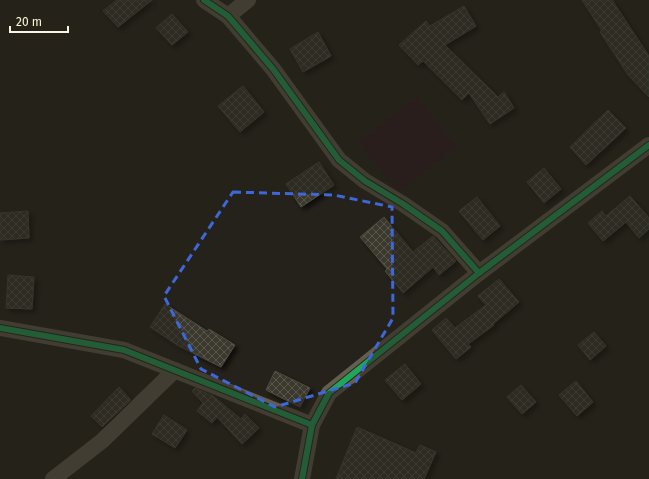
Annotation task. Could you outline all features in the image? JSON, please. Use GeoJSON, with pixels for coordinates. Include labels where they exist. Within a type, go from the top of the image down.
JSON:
{"type":"FeatureCollection","features":[{"type":"Feature","properties":{"kind":"street"},"geometry":{"type":"LineString","coordinates":[[204,0],[228,16],[273,69],[339,160],[365,181],[403,204],[442,231],[479,273]]}},
{"type":"Feature","properties":{"kind":"street"},"geometry":{"type":"LineString","coordinates":[[228,16],[248,0]]}},
{"type":"Feature","properties":{"kind":"street"},"geometry":{"type":"LineString","coordinates":[[302,479],[312,425],[329,393],[479,273],[649,145]]}},
{"type":"Feature","properties":{"kind":"street"},"geometry":{"type":"LineString","coordinates":[[0,328],[124,350],[312,425]]}},
{"type":"Feature","properties":{"kind":"street"},"geometry":{"type":"LineString","coordinates":[[53,479],[102,441],[175,370]]}},
{"type":"Feature","properties":{"kind":"highlighted area"},"geometry":{"type":"Polygon","coordinates":[[[233,192],[334,195],[392,207],[393,318],[355,383],[275,407],[201,369],[164,296],[233,192]]]}},
{"type":"Feature","properties":{"kind":"shaded area"},"geometry":{"type":"Polygon","coordinates":[[[416,96],[457,147],[399,193],[358,142],[416,96]]]}},
{"type":"Feature","properties":{"kind":"building"},"geometry":{"type":"Polygon","coordinates":[[[117,0],[152,0],[118,27],[103,11],[117,0]]]}},
{"type":"Feature","properties":{"kind":"building"},"geometry":{"type":"Polygon","coordinates":[[[582,0],[612,0],[649,56],[649,97],[628,75],[600,32],[602,31],[582,0]]]}},
{"type":"Feature","properties":{"kind":"building"},"geometry":{"type":"Polygon","coordinates":[[[464,6],[476,26],[445,45],[498,97],[504,92],[514,108],[490,124],[469,93],[462,100],[423,61],[418,65],[399,45],[426,21],[430,26],[464,6]]]}},
{"type":"Feature","properties":{"kind":"building"},"geometry":{"type":"Polygon","coordinates":[[[172,14],[188,32],[172,45],[156,28],[172,14]]]}},
{"type":"Feature","properties":{"kind":"building"},"geometry":{"type":"Polygon","coordinates":[[[318,32],[331,56],[303,72],[290,49],[318,32]]]}},
{"type":"Feature","properties":{"kind":"building"},"geometry":{"type":"Polygon","coordinates":[[[243,86],[264,112],[240,132],[218,106],[243,86]]]}},
{"type":"Feature","properties":{"kind":"building"},"geometry":{"type":"Polygon","coordinates":[[[608,110],[626,128],[586,165],[570,147],[608,110]]]}},
{"type":"Feature","properties":{"kind":"building"},"geometry":{"type":"Polygon","coordinates":[[[319,162],[334,185],[301,207],[286,184],[319,162]]]}},
{"type":"Feature","properties":{"kind":"building"},"geometry":{"type":"Polygon","coordinates":[[[544,168],[561,189],[544,203],[527,182],[544,168]]]}},
{"type":"Feature","properties":{"kind":"building"},"geometry":{"type":"Polygon","coordinates":[[[630,196],[649,218],[649,229],[639,238],[626,222],[603,241],[588,223],[602,211],[606,216],[630,196]]]}},
{"type":"Feature","properties":{"kind":"building"},"geometry":{"type":"Polygon","coordinates":[[[477,197],[500,226],[483,240],[459,211],[477,197]]]}},
{"type":"Feature","properties":{"kind":"building"},"geometry":{"type":"Polygon","coordinates":[[[28,211],[29,238],[0,240],[0,213],[28,211]]]}},
{"type":"Feature","properties":{"kind":"building"},"geometry":{"type":"Polygon","coordinates":[[[384,217],[413,252],[433,236],[456,261],[439,275],[433,267],[403,293],[385,271],[387,269],[360,237],[384,217]]]}},
{"type":"Feature","properties":{"kind":"building"},"geometry":{"type":"Polygon","coordinates":[[[8,275],[34,277],[32,309],[6,308],[8,275]]]}},
{"type":"Feature","properties":{"kind":"building"},"geometry":{"type":"Polygon","coordinates":[[[499,279],[519,302],[493,324],[494,325],[468,344],[471,347],[456,359],[432,330],[446,318],[455,328],[486,305],[478,296],[499,279]]]}},
{"type":"Feature","properties":{"kind":"building"},"geometry":{"type":"Polygon","coordinates":[[[165,304],[207,331],[209,329],[235,345],[221,367],[177,345],[150,327],[165,304]]]}},
{"type":"Feature","properties":{"kind":"building"},"geometry":{"type":"Polygon","coordinates":[[[594,332],[606,346],[590,360],[578,345],[594,332]]]}},
{"type":"Feature","properties":{"kind":"building"},"geometry":{"type":"Polygon","coordinates":[[[405,364],[421,384],[402,400],[385,380],[405,364]]]}},
{"type":"Feature","properties":{"kind":"building"},"geometry":{"type":"Polygon","coordinates":[[[275,371],[310,388],[300,407],[266,390],[275,371]]]}},
{"type":"Feature","properties":{"kind":"building"},"geometry":{"type":"Polygon","coordinates":[[[576,381],[593,402],[577,416],[559,395],[576,381]]]}},
{"type":"Feature","properties":{"kind":"building"},"geometry":{"type":"Polygon","coordinates":[[[521,385],[536,402],[522,414],[507,397],[521,385]]]}},
{"type":"Feature","properties":{"kind":"building"},"geometry":{"type":"Polygon","coordinates":[[[119,387],[131,400],[102,427],[91,416],[119,387]]]}},
{"type":"Feature","properties":{"kind":"building"},"geometry":{"type":"Polygon","coordinates":[[[195,388],[213,396],[241,419],[245,414],[259,428],[242,444],[217,417],[212,423],[197,411],[203,403],[192,391],[195,388]]]}},
{"type":"Feature","properties":{"kind":"building"},"geometry":{"type":"Polygon","coordinates":[[[164,415],[187,430],[175,448],[152,434],[164,415]]]}},
{"type":"Feature","properties":{"kind":"building"},"geometry":{"type":"Polygon","coordinates":[[[357,427],[416,453],[420,445],[436,452],[424,479],[336,479],[357,427]]]}},
{"type":"Feature","properties":{"kind":"cycle path"},"geometry":{"type":"LineString","coordinates":[[204,0],[228,16],[273,69],[339,160],[365,181],[403,204],[442,231],[479,273]]}},
{"type":"Feature","properties":{"kind":"cycle path"},"geometry":{"type":"LineString","coordinates":[[302,479],[312,425],[329,393],[479,273],[649,145]]}},
{"type":"Feature","properties":{"kind":"cycle path"},"geometry":{"type":"LineString","coordinates":[[0,328],[124,350],[312,425]]}}]}
